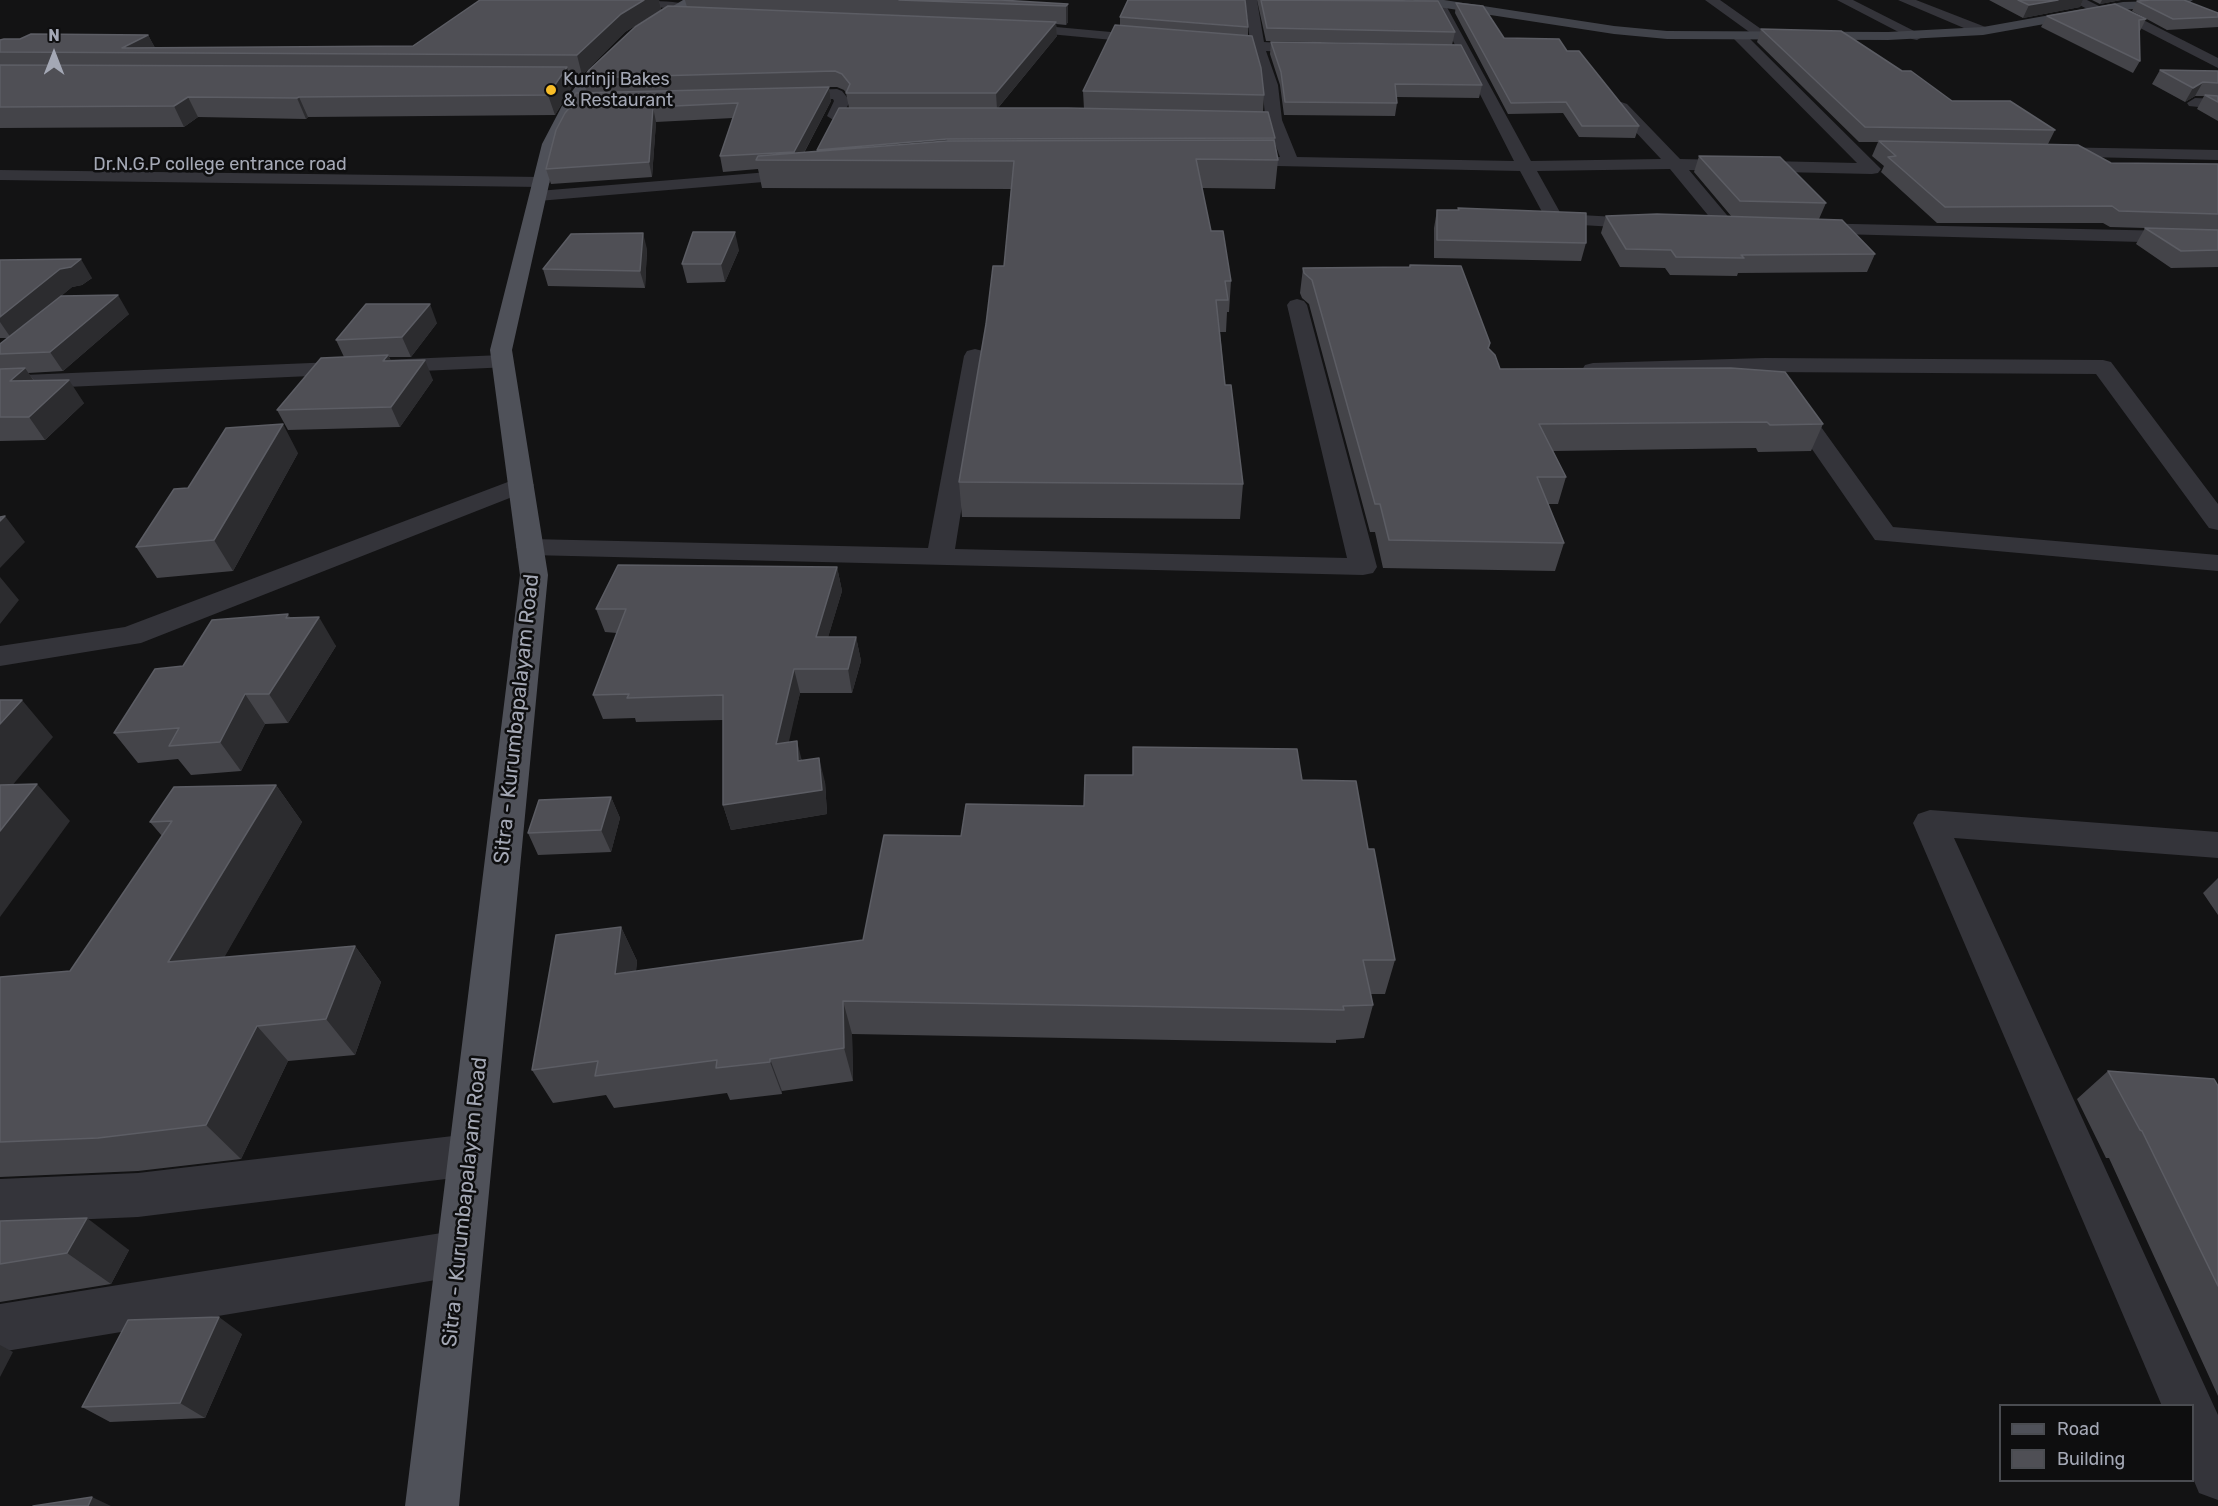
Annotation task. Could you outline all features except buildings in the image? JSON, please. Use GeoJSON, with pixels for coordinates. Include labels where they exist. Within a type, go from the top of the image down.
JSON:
{"type":"FeatureCollection","features":[{"type":"Feature","properties":{"kind":"main road","name":"Sitra - Kurumbapalayam Road"},"geometry":{"type":"LineString","coordinates":[[432,1506],[534,574],[501,350],[550,144],[584,95],[632,37],[684,8]]}},
{"type":"Feature","properties":{"kind":"street"},"geometry":{"type":"LineString","coordinates":[[605,0],[684,8]]}},
{"type":"Feature","properties":{"kind":"street"},"geometry":{"type":"LineString","coordinates":[[1251,0],[1258,47],[1270,85],[1274,120],[1290,161]]}},
{"type":"Feature","properties":{"kind":"street"},"geometry":{"type":"LineString","coordinates":[[1711,0],[1764,36]]}},
{"type":"Feature","properties":{"kind":"street"},"geometry":{"type":"LineString","coordinates":[[1843,0],[1917,36]]}},
{"type":"Feature","properties":{"kind":"street"},"geometry":{"type":"LineString","coordinates":[[1904,0],[1983,31]]}},
{"type":"Feature","properties":{"kind":"street"},"geometry":{"type":"LineString","coordinates":[[2076,0],[2106,9],[2218,64]]}},
{"type":"Feature","properties":{"kind":"street"},"geometry":{"type":"LineString","coordinates":[[1431,1],[1614,30],[1667,35],[1917,36],[1983,31],[2106,9],[2187,0]]}},
{"type":"Feature","properties":{"kind":"street"},"geometry":{"type":"LineString","coordinates":[[1431,1],[1466,51],[1524,166],[1555,219],[1670,225]]}},
{"type":"Feature","properties":{"kind":"street"},"geometry":{"type":"LineString","coordinates":[[998,27],[1164,40]]}},
{"type":"Feature","properties":{"kind":"street"},"geometry":{"type":"LineString","coordinates":[[1220,161],[1524,166],[1675,164],[1872,169],[1739,36]]}},
{"type":"Feature","properties":{"kind":"street"},"geometry":{"type":"LineString","coordinates":[[1200,43],[1328,49]]}},
{"type":"Feature","properties":{"kind":"street"},"geometry":{"type":"LineString","coordinates":[[1431,51],[1466,51]]}},
{"type":"Feature","properties":{"kind":"street"},"geometry":{"type":"LineString","coordinates":[[515,81],[584,95]]}},
{"type":"Feature","properties":{"kind":"street"},"geometry":{"type":"LineString","coordinates":[[770,96],[837,94],[842,101],[838,120]]}},
{"type":"Feature","properties":{"kind":"street"},"geometry":{"type":"LineString","coordinates":[[2195,103],[2218,104]]}},
{"type":"Feature","properties":{"kind":"street"},"geometry":{"type":"LineString","coordinates":[[1622,107],[1675,164],[1728,227]]}},
{"type":"Feature","properties":{"kind":"street"},"geometry":{"type":"LineString","coordinates":[[1205,118],[1274,120]]}},
{"type":"Feature","properties":{"kind":"street"},"geometry":{"type":"LineString","coordinates":[[1851,149],[1875,149]]}},
{"type":"Feature","properties":{"kind":"street"},"geometry":{"type":"LineString","coordinates":[[2029,152],[2218,155]]}},
{"type":"Feature","properties":{"kind":"street"},"geometry":{"type":"LineString","coordinates":[[804,174],[815,155]]}},
{"type":"Feature","properties":{"kind":"street","name":"Dr.N.G.P college entrance road"},"geometry":{"type":"LineString","coordinates":[[0,164],[440,166]]}},
{"type":"Feature","properties":{"kind":"street"},"geometry":{"type":"LineString","coordinates":[[0,175],[539,189],[826,172]]}},
{"type":"Feature","properties":{"kind":"street"},"geometry":{"type":"LineString","coordinates":[[1705,226],[1750,228]]}},
{"type":"Feature","properties":{"kind":"street"},"geometry":{"type":"LineString","coordinates":[[1784,229],[2218,238]]}},
{"type":"Feature","properties":{"kind":"street"},"geometry":{"type":"LineString","coordinates":[[530,548],[1363,567],[1297,305]]}},
{"type":"Feature","properties":{"kind":"street"},"geometry":{"type":"LineString","coordinates":[[940,557],[975,357]]}},
{"type":"Feature","properties":{"kind":"street"},"geometry":{"type":"LineString","coordinates":[[0,383],[502,362]]}},
{"type":"Feature","properties":{"kind":"street"},"geometry":{"type":"LineString","coordinates":[[1765,365],[1885,534],[2218,563]]}},
{"type":"Feature","properties":{"kind":"street"},"geometry":{"type":"LineString","coordinates":[[1577,370],[1765,365],[2103,366],[2218,522]]}},
{"type":"Feature","properties":{"kind":"street"},"geometry":{"type":"LineString","coordinates":[[0,656],[130,636],[520,485]]}},
{"type":"Feature","properties":{"kind":"street"},"geometry":{"type":"LineString","coordinates":[[2187,1404],[1930,823],[2218,845]]}},
{"type":"Feature","properties":{"kind":"street"},"geometry":{"type":"LineString","coordinates":[[0,1201],[138,1195],[470,1155]]}},
{"type":"Feature","properties":{"kind":"street"},"geometry":{"type":"LineString","coordinates":[[0,1328],[460,1252]]}},
{"type":"Feature","properties":{"kind":"street"},"geometry":{"type":"LineString","coordinates":[[2194,1418],[2218,1474]]}},
{"type":"Feature","properties":{"kind":"place","name":"Kurinji Bakes & Restaurant"},"geometry":{"type":"Point","coordinates":[551,90]}}]}
